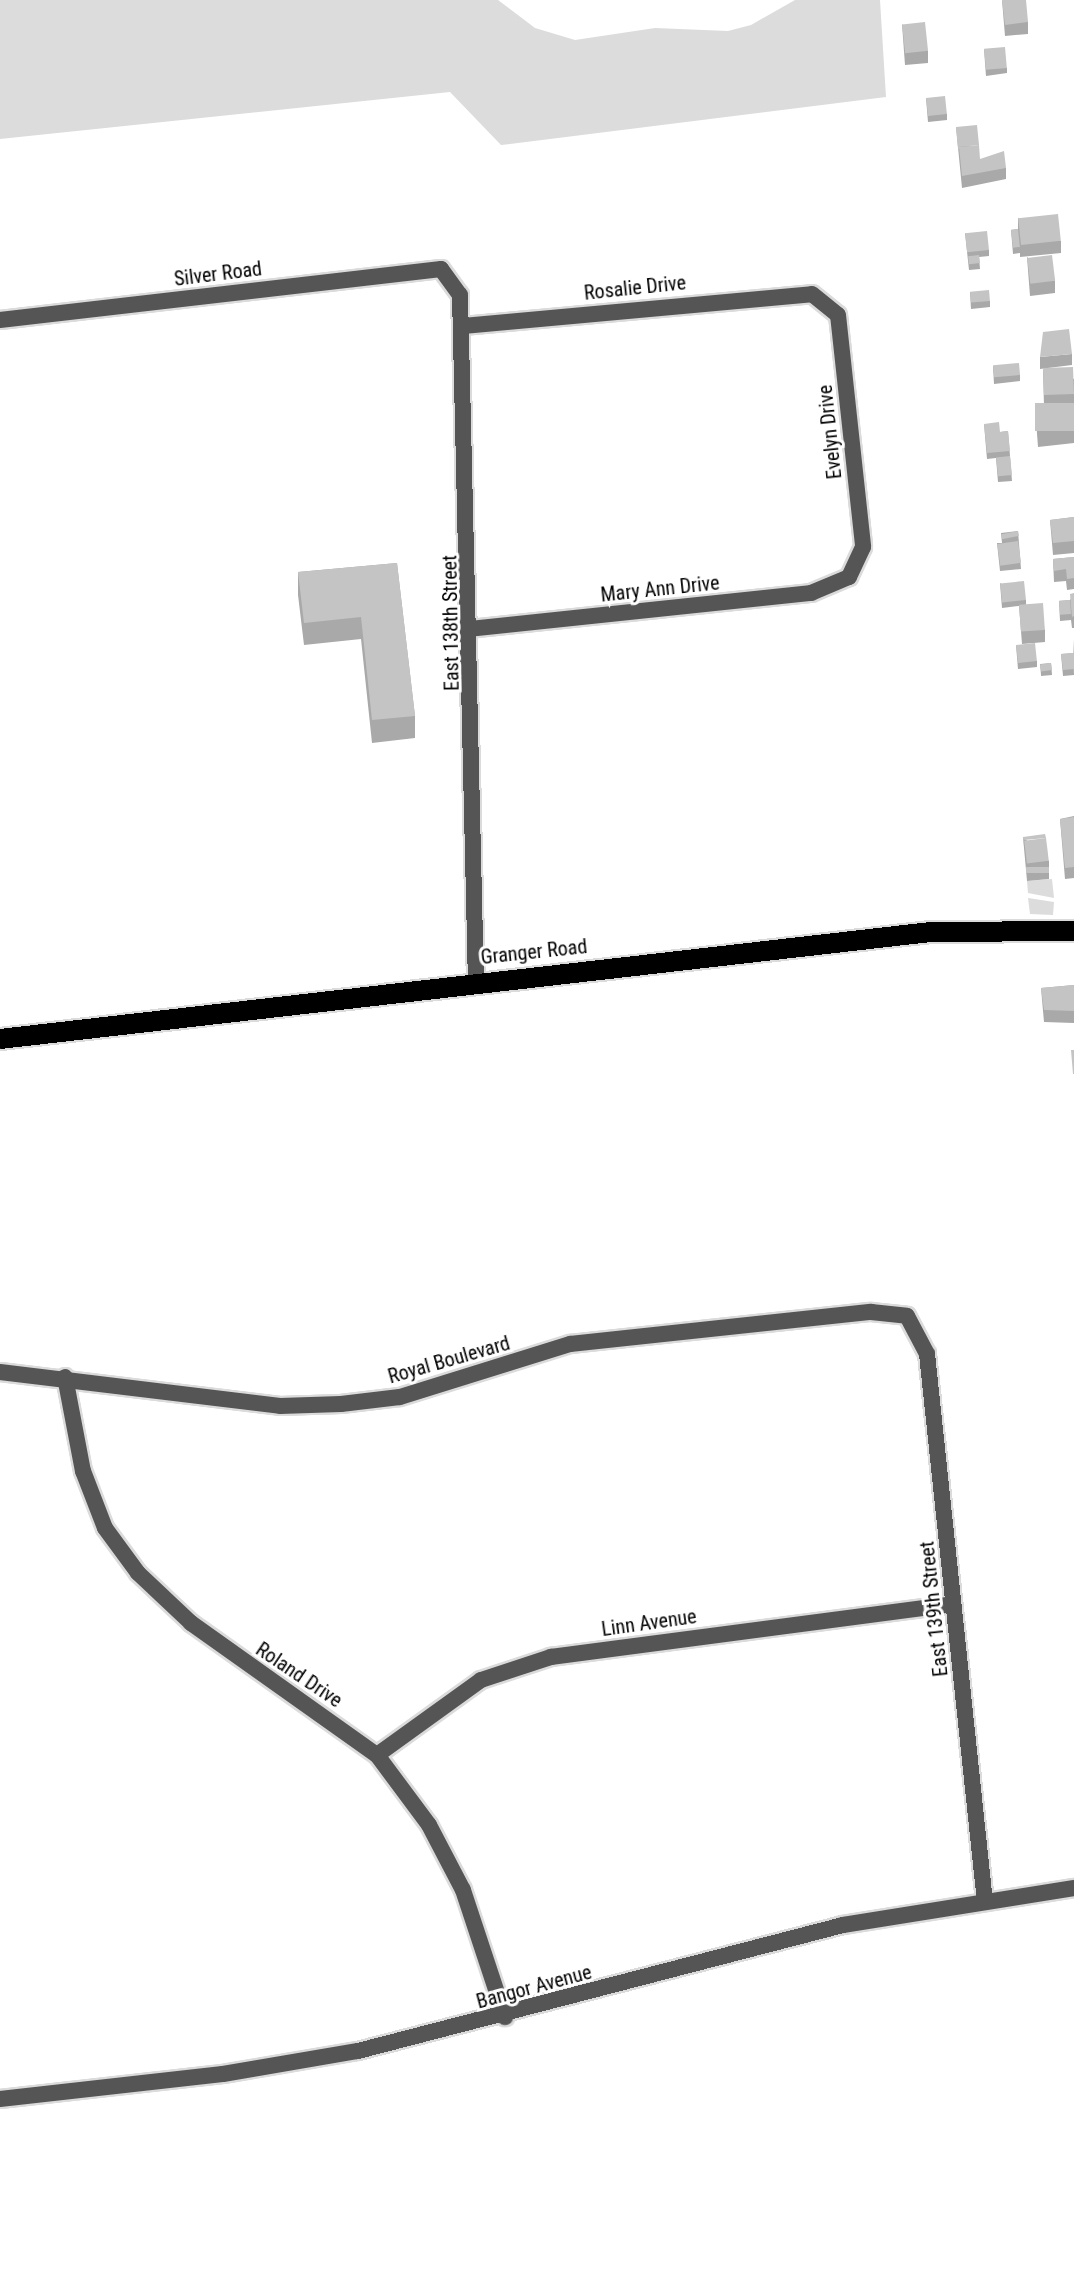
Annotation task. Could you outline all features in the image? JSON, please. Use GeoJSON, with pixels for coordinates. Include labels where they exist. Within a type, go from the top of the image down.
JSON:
{"type":"FeatureCollection","features":[{"type":"Feature","properties":{"kind":"main road","name":"Granger Road"},"geometry":{"type":"LineString","coordinates":[[0,1039],[931,932],[1074,931]]}},
{"type":"Feature","properties":{"kind":"street","name":"Silver Road"},"geometry":{"type":"LineString","coordinates":[[0,320],[441,269]]}},
{"type":"Feature","properties":{"kind":"street","name":"East 138th Street"},"geometry":{"type":"LineString","coordinates":[[441,269],[460,295],[463,326],[476,982]]}},
{"type":"Feature","properties":{"kind":"street","name":"Rosalie Drive"},"geometry":{"type":"LineString","coordinates":[[463,326],[812,294]]}},
{"type":"Feature","properties":{"kind":"street","name":"Evelyn Drive"},"geometry":{"type":"LineString","coordinates":[[812,294],[838,315],[863,547],[849,577]]}},
{"type":"Feature","properties":{"kind":"street","name":"Mary Ann Drive"},"geometry":{"type":"LineString","coordinates":[[471,629],[811,593],[849,577]]}},
{"type":"Feature","properties":{"kind":"street","name":"Royal Boulevard"},"geometry":{"type":"LineString","coordinates":[[0,1372],[65,1377],[280,1406],[341,1404],[400,1397],[570,1344],[871,1312],[907,1316]]}},
{"type":"Feature","properties":{"kind":"street","name":"East 139th Street"},"geometry":{"type":"LineString","coordinates":[[907,1316],[927,1354],[985,1902]]}},
{"type":"Feature","properties":{"kind":"street","name":"Roland Drive"},"geometry":{"type":"LineString","coordinates":[[65,1377],[83,1471],[105,1528],[138,1573],[191,1623],[377,1755],[429,1825],[463,1890],[505,2017]]}},
{"type":"Feature","properties":{"kind":"street","name":"Linn Avenue"},"geometry":{"type":"LineString","coordinates":[[377,1755],[481,1680],[551,1657],[953,1604]]}},
{"type":"Feature","properties":{"kind":"street","name":"Bangor Avenue"},"geometry":{"type":"LineString","coordinates":[[0,2099],[223,2074],[505,2017],[843,1925],[1074,1888]]}},
{"type":"Feature","properties":{"kind":"shaded area"},"geometry":{"type":"Polygon","coordinates":[[[0,0],[498,0],[535,28],[575,40],[655,28],[728,31],[751,25],[795,0],[880,0],[886,97],[501,145],[450,92],[0,139],[0,0]]]}},
{"type":"Feature","properties":{"kind":"shaded area"},"geometry":{"type":"Polygon","coordinates":[[[1052,879],[1054,898],[1028,893],[1027,881],[1052,879]]]}},
{"type":"Feature","properties":{"kind":"shaded area"},"geometry":{"type":"Polygon","coordinates":[[[1028,898],[1054,902],[1053,915],[1030,914],[1028,898]]]}},
{"type":"Feature","properties":{"kind":"building"},"geometry":{"type":"Polygon","coordinates":[[[1002,0],[1026,0],[1028,22],[1005,25],[1002,0]]]}},
{"type":"Feature","properties":{"kind":"building"},"geometry":{"type":"Polygon","coordinates":[[[925,22],[928,51],[905,53],[902,24],[925,22]]]}},
{"type":"Feature","properties":{"kind":"building"},"geometry":{"type":"Polygon","coordinates":[[[1005,47],[1007,68],[986,70],[984,49],[1005,47]]]}},
{"type":"Feature","properties":{"kind":"building"},"geometry":{"type":"Polygon","coordinates":[[[945,96],[947,114],[928,116],[926,98],[945,96]]]}},
{"type":"Feature","properties":{"kind":"building"},"geometry":{"type":"Polygon","coordinates":[[[977,125],[979,145],[958,149],[956,127],[977,125]]]}},
{"type":"Feature","properties":{"kind":"building"},"geometry":{"type":"Polygon","coordinates":[[[979,145],[980,159],[1004,151],[1006,168],[962,176],[959,147],[979,145]]]}},
{"type":"Feature","properties":{"kind":"building"},"geometry":{"type":"Polygon","coordinates":[[[1058,214],[1061,241],[1021,245],[1018,218],[1058,214]]]}},
{"type":"Feature","properties":{"kind":"building"},"geometry":{"type":"Polygon","coordinates":[[[1018,229],[1020,247],[1013,248],[1011,230],[1018,229]]]}},
{"type":"Feature","properties":{"kind":"building"},"geometry":{"type":"Polygon","coordinates":[[[987,231],[989,250],[967,252],[965,233],[987,231]]]}},
{"type":"Feature","properties":{"kind":"building"},"geometry":{"type":"Polygon","coordinates":[[[979,255],[980,263],[969,264],[968,256],[979,255]]]}},
{"type":"Feature","properties":{"kind":"building"},"geometry":{"type":"Polygon","coordinates":[[[1052,255],[1055,281],[1030,284],[1027,258],[1052,255]]]}},
{"type":"Feature","properties":{"kind":"building"},"geometry":{"type":"Polygon","coordinates":[[[989,290],[990,301],[971,303],[970,292],[989,290]]]}},
{"type":"Feature","properties":{"kind":"building"},"geometry":{"type":"Polygon","coordinates":[[[1069,329],[1072,354],[1040,357],[1043,332],[1069,329]]]}},
{"type":"Feature","properties":{"kind":"building"},"geometry":{"type":"Polygon","coordinates":[[[1019,363],[1020,375],[994,377],[993,365],[1019,363]]]}},
{"type":"Feature","properties":{"kind":"building"},"geometry":{"type":"Polygon","coordinates":[[[1073,367],[1074,394],[1044,395],[1043,368],[1073,367]]]}},
{"type":"Feature","properties":{"kind":"building"},"geometry":{"type":"Polygon","coordinates":[[[1035,403],[1074,403],[1074,431],[1035,431],[1035,403]]]}},
{"type":"Feature","properties":{"kind":"building"},"geometry":{"type":"Polygon","coordinates":[[[999,422],[1000,432],[1008,431],[1010,451],[987,453],[984,424],[999,422]]]}},
{"type":"Feature","properties":{"kind":"building"},"geometry":{"type":"Polygon","coordinates":[[[1010,456],[1012,475],[998,476],[996,457],[1010,456]]]}},
{"type":"Feature","properties":{"kind":"building"},"geometry":{"type":"Polygon","coordinates":[[[1074,517],[1074,541],[1053,543],[1050,520],[1074,517]]]}},
{"type":"Feature","properties":{"kind":"building"},"geometry":{"type":"Polygon","coordinates":[[[1018,531],[1019,536],[1002,539],[1001,534],[1018,531]]]}},
{"type":"Feature","properties":{"kind":"building"},"geometry":{"type":"Polygon","coordinates":[[[1018,541],[1021,563],[1000,566],[997,544],[1018,541]]]}},
{"type":"Feature","properties":{"kind":"building"},"geometry":{"type":"Polygon","coordinates":[[[1074,557],[1074,578],[1067,579],[1066,569],[1054,571],[1053,559],[1074,557]]]}},
{"type":"Feature","properties":{"kind":"building"},"geometry":{"type":"Polygon","coordinates":[[[397,563],[415,716],[372,720],[361,617],[304,623],[298,572],[397,563]]]}},
{"type":"Feature","properties":{"kind":"building"},"geometry":{"type":"Polygon","coordinates":[[[1024,581],[1026,600],[1002,602],[1000,584],[1024,581]]]}},
{"type":"Feature","properties":{"kind":"building"},"geometry":{"type":"Polygon","coordinates":[[[1074,593],[1074,616],[1072,617],[1070,594],[1074,593]]]}},
{"type":"Feature","properties":{"kind":"building"},"geometry":{"type":"Polygon","coordinates":[[[1070,600],[1071,614],[1060,615],[1059,601],[1070,600]]]}},
{"type":"Feature","properties":{"kind":"building"},"geometry":{"type":"Polygon","coordinates":[[[1043,603],[1045,630],[1021,632],[1019,605],[1043,603]]]}},
{"type":"Feature","properties":{"kind":"building"},"geometry":{"type":"Polygon","coordinates":[[[1035,643],[1037,661],[1018,663],[1016,645],[1035,643]]]}},
{"type":"Feature","properties":{"kind":"building"},"geometry":{"type":"Polygon","coordinates":[[[1074,653],[1074,669],[1063,670],[1061,654],[1074,653]]]}},
{"type":"Feature","properties":{"kind":"building"},"geometry":{"type":"Polygon","coordinates":[[[1051,663],[1052,670],[1041,671],[1040,665],[1051,663]]]}},
{"type":"Feature","properties":{"kind":"building"},"geometry":{"type":"Polygon","coordinates":[[[1074,817],[1074,867],[1065,868],[1060,819],[1074,817]]]}},
{"type":"Feature","properties":{"kind":"building"},"geometry":{"type":"Polygon","coordinates":[[[1045,834],[1046,838],[1024,840],[1024,846],[1023,837],[1045,834]]]}},
{"type":"Feature","properties":{"kind":"building"},"geometry":{"type":"Polygon","coordinates":[[[1046,838],[1049,861],[1027,864],[1024,841],[1046,838]]]}},
{"type":"Feature","properties":{"kind":"building"},"geometry":{"type":"Polygon","coordinates":[[[1026,867],[1049,867],[1049,873],[1026,873],[1026,867]]]}},
{"type":"Feature","properties":{"kind":"building"},"geometry":{"type":"Polygon","coordinates":[[[1074,985],[1074,1011],[1044,1010],[1041,988],[1074,985]]]}},
{"type":"Feature","properties":{"kind":"building"},"geometry":{"type":"Polygon","coordinates":[[[1071,1050],[1074,1050],[1074,1074],[1073,1074],[1071,1050]]]}}]}
